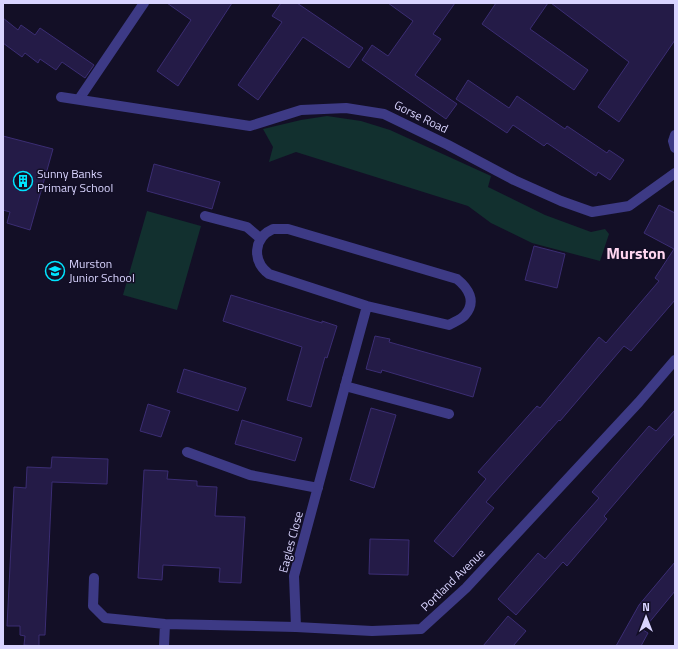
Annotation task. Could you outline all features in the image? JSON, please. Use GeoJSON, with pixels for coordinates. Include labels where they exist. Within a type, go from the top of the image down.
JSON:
{"type":"FeatureCollection","features":[{"type":"Feature","properties":{"kind":"street"},"geometry":{"type":"LineString","coordinates":[[79,99],[144,3]]}},
{"type":"Feature","properties":{"kind":"street","name":"Gorse Road"},"geometry":{"type":"LineString","coordinates":[[61,97],[250,126],[301,110],[346,108],[384,114],[448,145],[514,180],[561,201],[592,212],[629,206],[675,172]]}},
{"type":"Feature","properties":{"kind":"street"},"geometry":{"type":"LineString","coordinates":[[675,135],[673,141],[675,148]]}},
{"type":"Feature","properties":{"kind":"street"},"geometry":{"type":"LineString","coordinates":[[205,216],[246,227],[261,238]]}},
{"type":"Feature","properties":{"kind":"street"},"geometry":{"type":"LineString","coordinates":[[273,229],[294,231],[457,279],[467,287],[472,297],[470,307],[465,315],[449,325],[367,306],[269,274],[262,269],[258,260],[257,249],[261,238],[264,233],[273,229]]}},
{"type":"Feature","properties":{"kind":"street","name":"Eagles Close"},"geometry":{"type":"LineString","coordinates":[[296,627],[294,576],[367,306]]}},
{"type":"Feature","properties":{"kind":"street","name":"Portland Avenue"},"geometry":{"type":"LineString","coordinates":[[94,578],[93,606],[105,618],[165,624],[296,627],[372,631],[421,629],[472,582],[634,408],[675,360]]}},
{"type":"Feature","properties":{"kind":"street"},"geometry":{"type":"LineString","coordinates":[[346,383],[449,414]]}},
{"type":"Feature","properties":{"kind":"street"},"geometry":{"type":"LineString","coordinates":[[187,452],[250,475],[318,488]]}},
{"type":"Feature","properties":{"kind":"street"},"geometry":{"type":"LineString","coordinates":[[164,646],[165,624]]}},
{"type":"Feature","properties":{"kind":"green space"},"geometry":{"type":"Polygon","coordinates":[[[327,116],[361,121],[390,130],[491,176],[488,187],[545,215],[591,232],[605,229],[609,234],[600,261],[532,243],[491,223],[468,206],[296,152],[269,162],[273,147],[263,129],[301,120],[327,116]]]}},
{"type":"Feature","properties":{"kind":"green space"},"geometry":{"type":"Polygon","coordinates":[[[147,211],[201,226],[177,310],[123,295],[147,211]]]}},
{"type":"Feature","properties":{"kind":"building"},"geometry":{"type":"Polygon","coordinates":[[[167,3],[232,3],[178,86],[157,71],[191,20],[167,3]]]}},
{"type":"Feature","properties":{"kind":"building"},"geometry":{"type":"Polygon","coordinates":[[[281,3],[297,3],[363,48],[349,68],[303,37],[258,100],[238,85],[282,22],[272,16],[281,3]]]}},
{"type":"Feature","properties":{"kind":"building"},"geometry":{"type":"Polygon","coordinates":[[[388,3],[455,3],[433,34],[441,39],[415,75],[457,104],[446,119],[362,60],[372,45],[388,56],[413,21],[388,3]]]}},
{"type":"Feature","properties":{"kind":"building"},"geometry":{"type":"Polygon","coordinates":[[[496,3],[548,3],[530,29],[588,70],[574,90],[482,24],[496,3]]]}},
{"type":"Feature","properties":{"kind":"building"},"geometry":{"type":"Polygon","coordinates":[[[551,3],[675,3],[675,40],[619,122],[598,107],[629,62],[551,3]]]}},
{"type":"Feature","properties":{"kind":"building"},"geometry":{"type":"Polygon","coordinates":[[[3,18],[18,30],[21,25],[35,35],[40,28],[94,65],[85,78],[62,62],[56,70],[40,59],[38,63],[25,53],[22,57],[3,43],[3,18]]]}},
{"type":"Feature","properties":{"kind":"building"},"geometry":{"type":"Polygon","coordinates":[[[468,80],[509,108],[517,96],[565,129],[567,126],[607,153],[609,150],[624,160],[610,180],[598,172],[596,176],[547,143],[544,146],[513,125],[507,133],[456,99],[468,80]]]}},
{"type":"Feature","properties":{"kind":"building","name":"Sunny Banks Primary School"},"geometry":{"type":"Polygon","coordinates":[[[3,136],[53,149],[30,230],[7,223],[10,212],[3,210],[3,136]]]}},
{"type":"Feature","properties":{"kind":"building"},"geometry":{"type":"Polygon","coordinates":[[[154,164],[220,182],[212,209],[147,191],[154,164]]]}},
{"type":"Feature","properties":{"kind":"building"},"geometry":{"type":"Polygon","coordinates":[[[659,205],[675,213],[675,300],[631,351],[624,346],[560,421],[559,420],[486,502],[494,508],[453,557],[434,541],[486,479],[478,472],[537,406],[540,408],[599,337],[606,343],[659,281],[655,278],[674,249],[644,233],[659,205]]]}},
{"type":"Feature","properties":{"kind":"building"},"geometry":{"type":"Polygon","coordinates":[[[534,246],[565,254],[557,288],[525,280],[534,246]]]}},
{"type":"Feature","properties":{"kind":"building"},"geometry":{"type":"Polygon","coordinates":[[[231,295],[322,323],[322,321],[337,326],[327,358],[325,357],[311,407],[287,400],[302,347],[223,321],[231,295]]]}},
{"type":"Feature","properties":{"kind":"building"},"geometry":{"type":"Polygon","coordinates":[[[375,336],[390,339],[389,342],[481,368],[473,397],[382,370],[381,373],[366,369],[375,336]]]}},
{"type":"Feature","properties":{"kind":"building"},"geometry":{"type":"Polygon","coordinates":[[[184,369],[246,388],[238,411],[177,392],[184,369]]]}},
{"type":"Feature","properties":{"kind":"building"},"geometry":{"type":"Polygon","coordinates":[[[148,404],[170,411],[161,437],[140,431],[148,404]]]}},
{"type":"Feature","properties":{"kind":"building"},"geometry":{"type":"Polygon","coordinates":[[[371,408],[396,415],[374,488],[350,480],[371,408]]]}},
{"type":"Feature","properties":{"kind":"building"},"geometry":{"type":"Polygon","coordinates":[[[675,410],[675,433],[604,516],[607,519],[567,566],[563,562],[516,615],[498,599],[538,553],[545,559],[599,498],[592,492],[649,426],[656,431],[675,410]]]}},
{"type":"Feature","properties":{"kind":"building"},"geometry":{"type":"Polygon","coordinates":[[[242,420],[302,438],[295,461],[235,444],[242,420]]]}},
{"type":"Feature","properties":{"kind":"building"},"geometry":{"type":"Polygon","coordinates":[[[52,457],[108,459],[107,484],[52,482],[45,635],[39,635],[39,646],[24,645],[25,636],[20,635],[20,626],[7,626],[14,487],[26,488],[27,467],[51,468],[52,457]]]}},
{"type":"Feature","properties":{"kind":"building"},"geometry":{"type":"Polygon","coordinates":[[[144,470],[168,471],[167,479],[197,481],[197,486],[217,487],[215,516],[245,517],[241,583],[219,582],[220,568],[163,565],[162,580],[138,578],[144,470]]]}},
{"type":"Feature","properties":{"kind":"building"},"geometry":{"type":"Polygon","coordinates":[[[370,539],[409,540],[408,575],[369,574],[370,539]]]}},
{"type":"Feature","properties":{"kind":"building"},"geometry":{"type":"Polygon","coordinates":[[[675,562],[675,591],[643,630],[648,633],[641,646],[616,646],[639,605],[675,562]]]}},
{"type":"Feature","properties":{"kind":"building"},"geometry":{"type":"Polygon","coordinates":[[[508,616],[526,631],[513,646],[483,646],[508,616]]]}},
{"type":"Feature","properties":{"kind":"place","name":"Sunny Banks Primary School"},"geometry":{"type":"Point","coordinates":[23,181]}},
{"type":"Feature","properties":{"kind":"place","name":"Murston Junior School"},"geometry":{"type":"Point","coordinates":[55,271]}},
{"type":"Feature","properties":{"kind":"district","name":"Murston"},"geometry":{"type":"Point","coordinates":[636,253]}}]}
